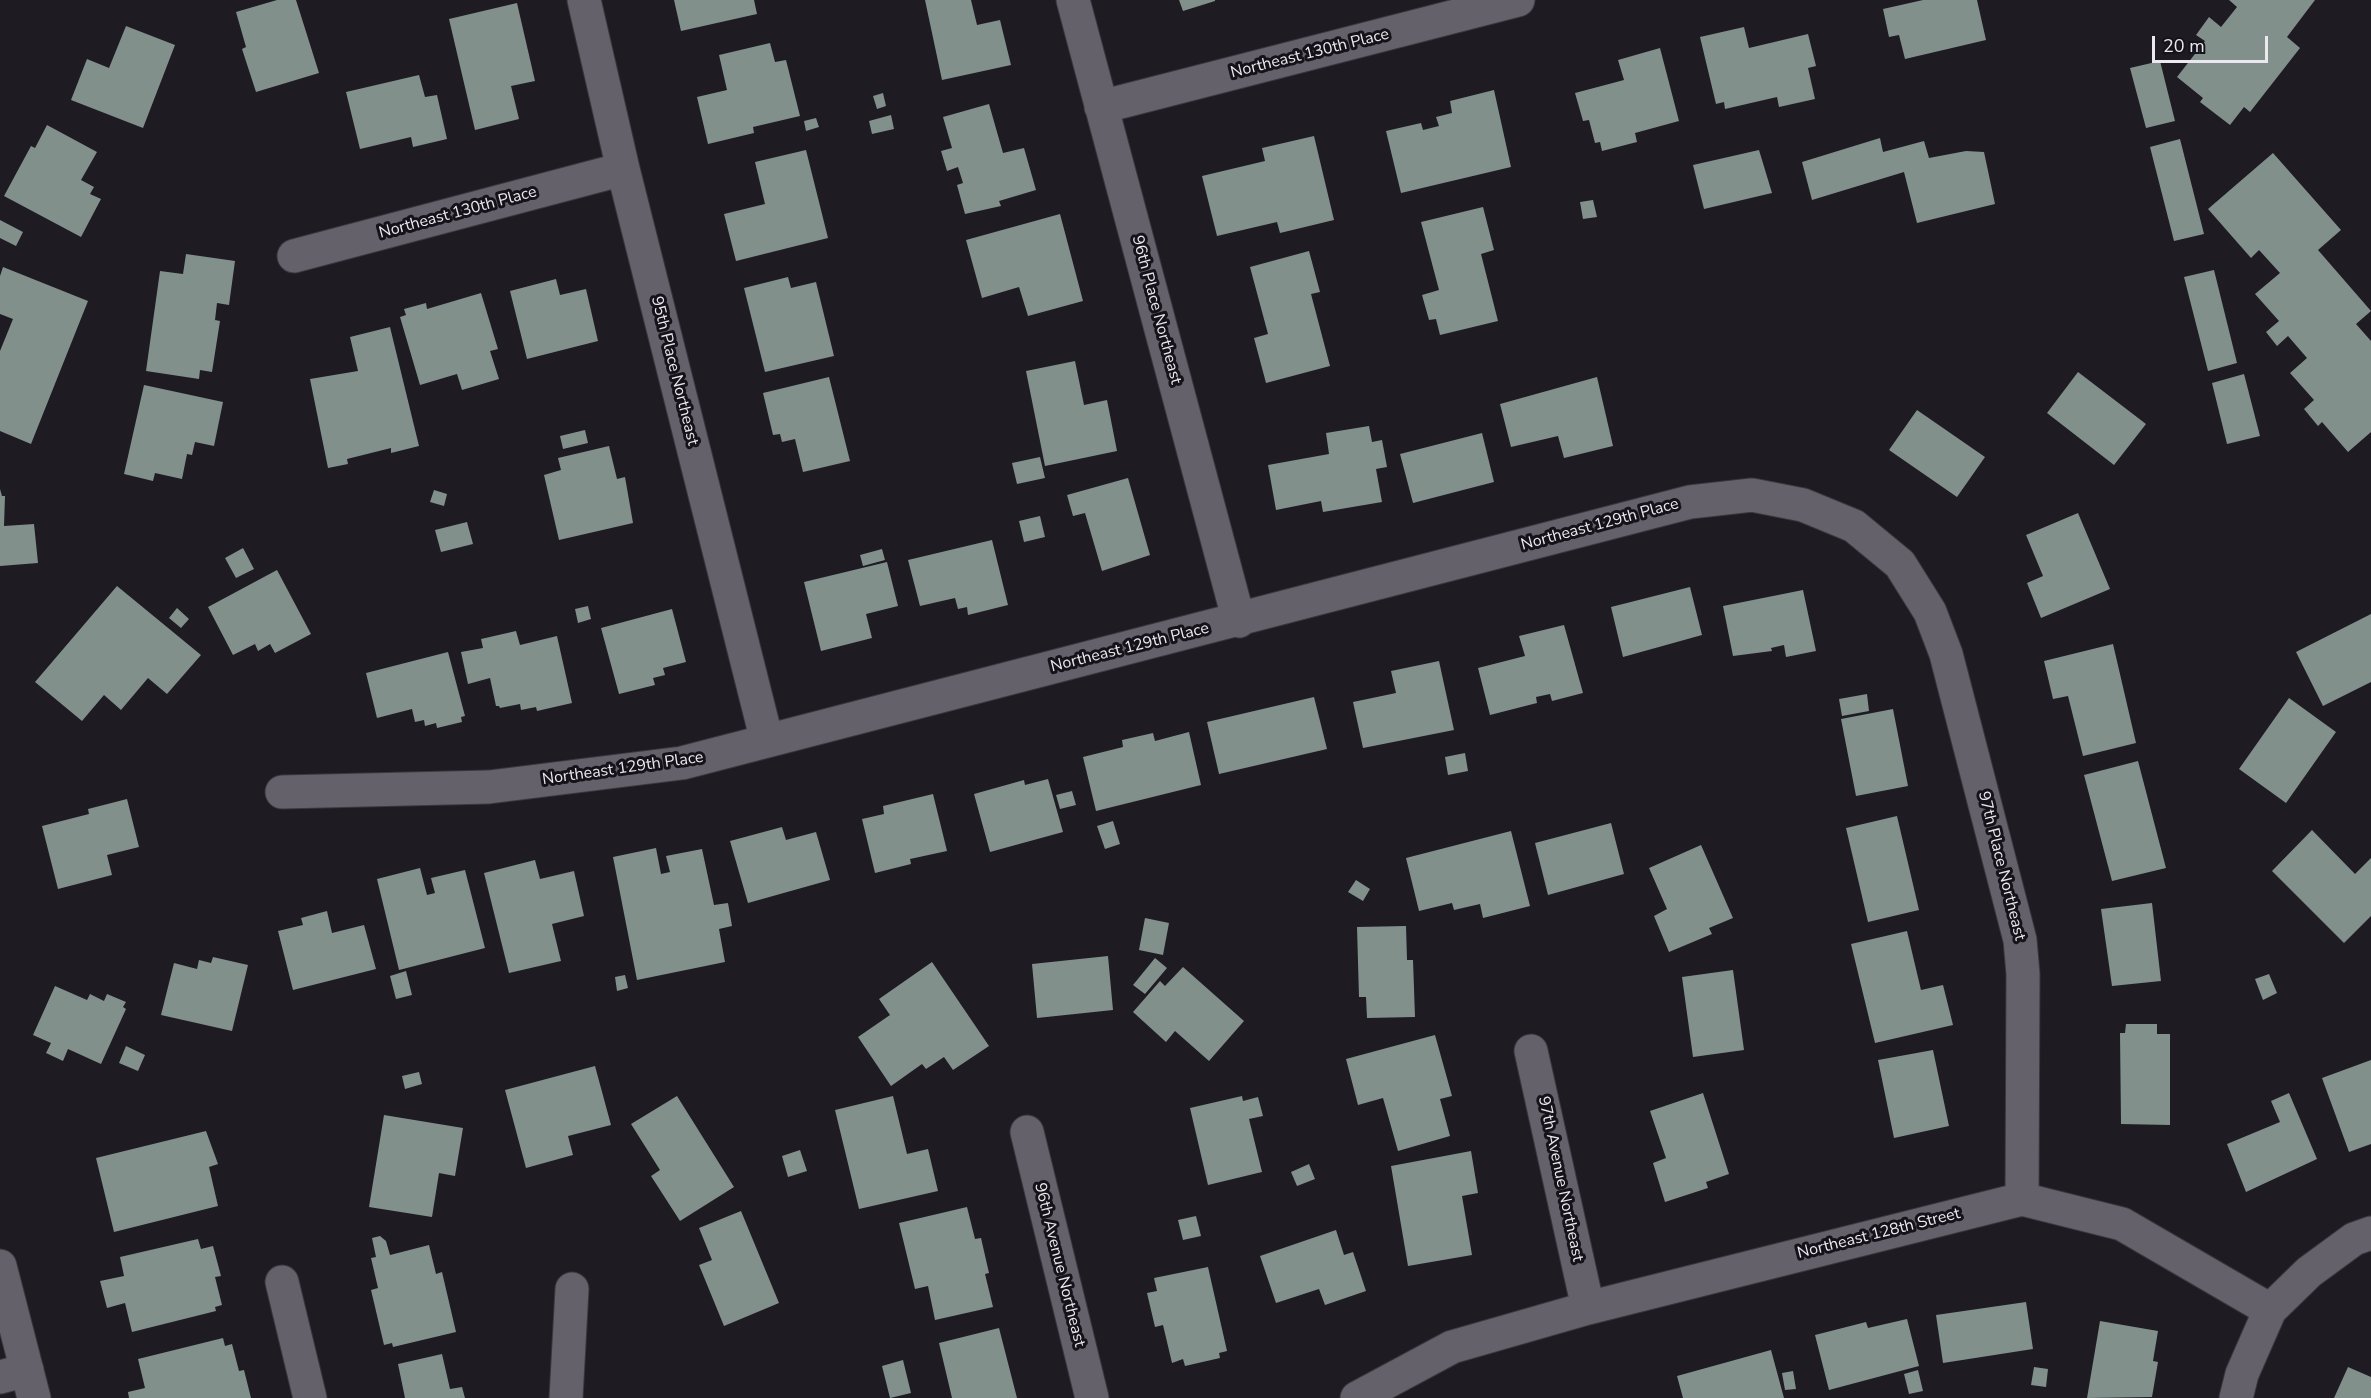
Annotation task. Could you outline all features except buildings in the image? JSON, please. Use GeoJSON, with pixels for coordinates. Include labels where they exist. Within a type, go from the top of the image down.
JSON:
{"type":"FeatureCollection","features":[{"type":"Feature","properties":{"kind":"street","name":"95th Place Northeast"},"geometry":{"type":"LineString","coordinates":[[584,0],[623,169],[767,741]]}},
{"type":"Feature","properties":{"kind":"street","name":"96th Place Northeast"},"geometry":{"type":"LineString","coordinates":[[1073,0],[1239,621]]}},
{"type":"Feature","properties":{"kind":"street","name":"Northeast 130th Place"},"geometry":{"type":"LineString","coordinates":[[1101,107],[1518,0]]}},
{"type":"Feature","properties":{"kind":"street","name":"Northeast 130th Place"},"geometry":{"type":"LineString","coordinates":[[294,256],[623,169]]}},
{"type":"Feature","properties":{"kind":"street","name":"Northeast 129th Place"},"geometry":{"type":"LineString","coordinates":[[282,792],[489,788],[682,763],[1239,621],[1690,502],[1752,495],[1803,505],[1854,526],[1900,564],[1930,612]]}},
{"type":"Feature","properties":{"kind":"street","name":"97th Place Northeast"},"geometry":{"type":"LineString","coordinates":[[1930,612],[1946,654],[2020,940],[2023,996],[2022,1199]]}},
{"type":"Feature","properties":{"kind":"street","name":"97th Avenue Northeast"},"geometry":{"type":"LineString","coordinates":[[1532,1051],[1588,1308]]}},
{"type":"Feature","properties":{"kind":"street","name":"96th Avenue Northeast"},"geometry":{"type":"LineString","coordinates":[[1026,1132],[1092,1398]]}},
{"type":"Feature","properties":{"kind":"street","name":"Northeast 128th Street"},"geometry":{"type":"LineString","coordinates":[[1357,1398],[1452,1347],[1588,1308],[2022,1199],[2122,1224],[2270,1310]]}},
{"type":"Feature","properties":{"kind":"street"},"geometry":{"type":"LineString","coordinates":[[2236,1398],[2242,1374],[2270,1310],[2309,1272],[2354,1239],[2371,1233]]}},
{"type":"Feature","properties":{"kind":"street"},"geometry":{"type":"LineString","coordinates":[[0,1266],[20,1382]]}},
{"type":"Feature","properties":{"kind":"street"},"geometry":{"type":"LineString","coordinates":[[282,1282],[310,1398]]}},
{"type":"Feature","properties":{"kind":"street"},"geometry":{"type":"LineString","coordinates":[[566,1398],[572,1289]]}}]}
